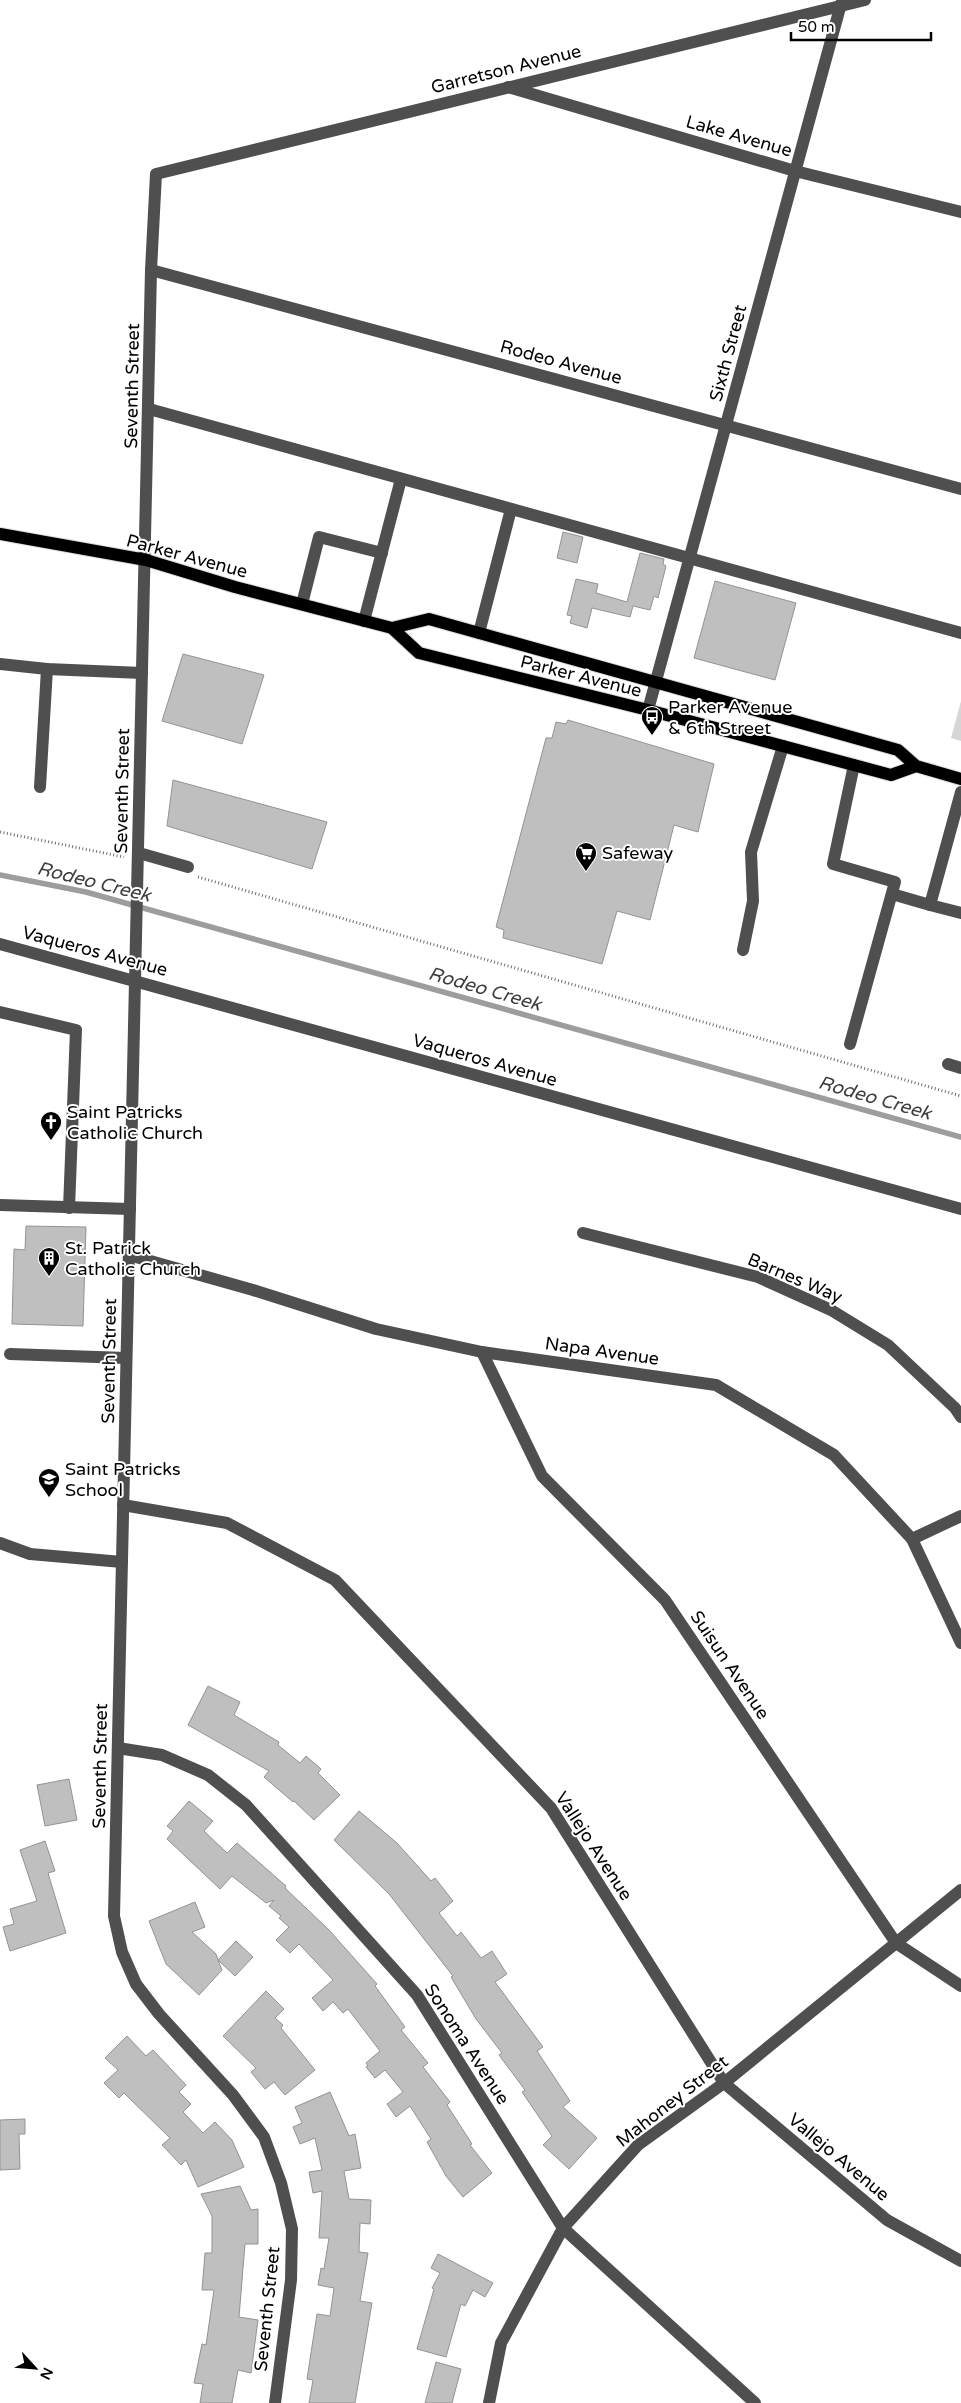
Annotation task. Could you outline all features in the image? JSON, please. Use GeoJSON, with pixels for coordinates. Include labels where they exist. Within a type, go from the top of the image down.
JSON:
{"type":"FeatureCollection","features":[{"type":"Feature","properties":{"kind":"main road","name":"Parker Avenue"},"geometry":{"type":"LineString","coordinates":[[3,533],[146,560],[235,587],[392,628],[429,619],[898,750],[916,766],[961,779]]}},
{"type":"Feature","properties":{"kind":"main road","name":"Parker Avenue"},"geometry":{"type":"LineString","coordinates":[[392,628],[419,653],[648,710],[891,775],[916,766]]}},
{"type":"Feature","properties":{"kind":"street","name":"Garretson Avenue"},"geometry":{"type":"LineString","coordinates":[[156,174],[841,4],[864,0]]}},
{"type":"Feature","properties":{"kind":"street","name":"Sixth Street"},"geometry":{"type":"LineString","coordinates":[[648,710],[841,4]]}},
{"type":"Feature","properties":{"kind":"street","name":"Lake Avenue"},"geometry":{"type":"LineString","coordinates":[[508,87],[795,171],[961,212]]}},
{"type":"Feature","properties":{"kind":"street","name":"Seventh Street"},"geometry":{"type":"LineString","coordinates":[[156,174],[151,270],[146,560],[128,1255],[114,1916],[122,1952],[136,1984],[158,2014],[233,2095],[264,2137],[281,2183],[292,2229],[292,2280],[275,2403]]}},
{"type":"Feature","properties":{"kind":"street","name":"Rodeo Avenue"},"geometry":{"type":"LineString","coordinates":[[151,270],[961,489]]}},
{"type":"Feature","properties":{"kind":"street"},"geometry":{"type":"LineString","coordinates":[[149,409],[961,633]]}},
{"type":"Feature","properties":{"kind":"street"},"geometry":{"type":"LineString","coordinates":[[364,621],[402,479]]}},
{"type":"Feature","properties":{"kind":"street"},"geometry":{"type":"LineString","coordinates":[[479,633],[512,509]]}},
{"type":"Feature","properties":{"kind":"street"},"geometry":{"type":"LineString","coordinates":[[302,604],[319,538],[382,553]]}},
{"type":"Feature","properties":{"kind":"street"},"geometry":{"type":"LineString","coordinates":[[0,664],[47,669],[142,673]]}},
{"type":"Feature","properties":{"kind":"street"},"geometry":{"type":"LineString","coordinates":[[40,787],[47,669]]}},
{"type":"Feature","properties":{"kind":"street"},"geometry":{"type":"LineString","coordinates":[[743,950],[754,901],[751,852],[783,746]]}},
{"type":"Feature","properties":{"kind":"street"},"geometry":{"type":"LineString","coordinates":[[850,1044],[895,882],[833,864],[854,765]]}},
{"type":"Feature","properties":{"kind":"street"},"geometry":{"type":"LineString","coordinates":[[930,905],[961,792]]}},
{"type":"Feature","properties":{"kind":"street"},"geometry":{"type":"LineString","coordinates":[[139,856],[192,872]]}},
{"type":"Feature","properties":{"kind":"street"},"geometry":{"type":"LineString","coordinates":[[892,894],[961,913]]}},
{"type":"Feature","properties":{"kind":"street","name":"Vaqueros Avenue"},"geometry":{"type":"LineString","coordinates":[[0,944],[135,979],[545,1095],[961,1209]]}},
{"type":"Feature","properties":{"kind":"street"},"geometry":{"type":"LineString","coordinates":[[0,1012],[76,1030],[69,1208]]}},
{"type":"Feature","properties":{"kind":"street"},"geometry":{"type":"LineString","coordinates":[[948,1064],[961,1068]]}},
{"type":"Feature","properties":{"kind":"street"},"geometry":{"type":"LineString","coordinates":[[0,1205],[130,1209]]}},
{"type":"Feature","properties":{"kind":"street","name":"Barnes Way"},"geometry":{"type":"LineString","coordinates":[[582,1233],[758,1277],[832,1310],[888,1345],[955,1408],[961,1417]]}},
{"type":"Feature","properties":{"kind":"street","name":"Napa Avenue"},"geometry":{"type":"LineString","coordinates":[[128,1255],[253,1290],[376,1328],[482,1352],[716,1385],[834,1455],[912,1539],[961,1643]]}},
{"type":"Feature","properties":{"kind":"street","name":"Suisun Avenue"},"geometry":{"type":"LineString","coordinates":[[482,1352],[542,1476],[665,1600],[896,1943],[961,1986]]}},
{"type":"Feature","properties":{"kind":"street"},"geometry":{"type":"LineString","coordinates":[[10,1354],[126,1358]]}},
{"type":"Feature","properties":{"kind":"street","name":"Vallejo Avenue"},"geometry":{"type":"LineString","coordinates":[[123,1505],[227,1523],[335,1580],[551,1808],[724,2083],[887,2220],[961,2261]]}},
{"type":"Feature","properties":{"kind":"street"},"geometry":{"type":"LineString","coordinates":[[912,1539],[961,1516]]}},
{"type":"Feature","properties":{"kind":"street"},"geometry":{"type":"LineString","coordinates":[[0,1543],[30,1554],[122,1562]]}},
{"type":"Feature","properties":{"kind":"street","name":"Sonoma Avenue"},"geometry":{"type":"LineString","coordinates":[[118,1748],[162,1755],[208,1775],[246,1805],[417,1995],[563,2228],[754,2403]]}},
{"type":"Feature","properties":{"kind":"street","name":"Mahoney Street"},"geometry":{"type":"LineString","coordinates":[[489,2403],[501,2343],[563,2228],[638,2145],[724,2083],[961,1890]]}},
{"type":"Feature","properties":{"kind":"path"},"geometry":{"type":"LineString","coordinates":[[0,832],[139,856]]}},
{"type":"Feature","properties":{"kind":"path"},"geometry":{"type":"LineString","coordinates":[[192,872],[961,1096]]}},
{"type":"Feature","properties":{"kind":"shaded area"},"geometry":{"type":"Polygon","coordinates":[[[961,701],[961,741],[951,738],[961,701]]]}},
{"type":"Feature","properties":{"kind":"building"},"geometry":{"type":"Polygon","coordinates":[[[563,532],[583,537],[577,563],[557,558],[563,532]]]}},
{"type":"Feature","properties":{"kind":"building"},"geometry":{"type":"Polygon","coordinates":[[[640,553],[664,559],[663,564],[666,566],[658,598],[654,596],[650,610],[633,606],[630,617],[592,608],[587,628],[570,623],[572,616],[567,615],[576,579],[598,584],[596,593],[627,602],[640,553]]]}},
{"type":"Feature","properties":{"kind":"building"},"geometry":{"type":"Polygon","coordinates":[[[715,581],[796,603],[775,680],[694,658],[715,581]]]}},
{"type":"Feature","properties":{"kind":"building"},"geometry":{"type":"Polygon","coordinates":[[[183,654],[264,675],[242,744],[162,721],[183,654]]]}},
{"type":"Feature","properties":{"kind":"building","name":"Safeway"},"geometry":{"type":"Polygon","coordinates":[[[568,720],[714,764],[698,832],[674,825],[650,920],[617,911],[602,964],[503,938],[504,930],[496,927],[546,738],[552,738],[556,722],[566,724],[568,720]]]}},
{"type":"Feature","properties":{"kind":"building"},"geometry":{"type":"Polygon","coordinates":[[[173,780],[327,822],[312,869],[167,826],[173,780]]]}},
{"type":"Feature","properties":{"kind":"building","name":"St. Patrick Catholic Church"},"geometry":{"type":"Polygon","coordinates":[[[26,1226],[86,1227],[83,1326],[12,1324],[14,1249],[25,1250],[26,1226]]]}},
{"type":"Feature","properties":{"kind":"building"},"geometry":{"type":"Polygon","coordinates":[[[208,1686],[240,1702],[234,1715],[279,1742],[278,1745],[300,1763],[306,1756],[321,1769],[318,1773],[340,1795],[314,1820],[264,1777],[269,1771],[188,1725],[208,1686]]]}},
{"type":"Feature","properties":{"kind":"building"},"geometry":{"type":"Polygon","coordinates":[[[69,1779],[77,1820],[45,1826],[37,1785],[69,1779]]]}},
{"type":"Feature","properties":{"kind":"building"},"geometry":{"type":"Polygon","coordinates":[[[189,1801],[213,1821],[204,1831],[227,1853],[237,1843],[286,1886],[285,1888],[329,1930],[377,1984],[375,1986],[405,2027],[401,2030],[428,2063],[423,2067],[450,2102],[447,2105],[472,2144],[470,2145],[492,2173],[463,2197],[446,2176],[427,2142],[431,2139],[410,2106],[396,2117],[387,2104],[403,2092],[385,2070],[375,2078],[366,2067],[368,2066],[366,2063],[380,2051],[348,2009],[343,2013],[333,2002],[323,2011],[312,1998],[333,1980],[299,1944],[290,1953],[276,1940],[289,1927],[279,1918],[281,1916],[269,1906],[274,1900],[266,1903],[232,1876],[220,1889],[167,1839],[173,1831],[167,1826],[189,1801]]]}},
{"type":"Feature","properties":{"kind":"building"},"geometry":{"type":"Polygon","coordinates":[[[359,1811],[397,1843],[431,1881],[435,1878],[453,1901],[439,1913],[457,1936],[461,1932],[481,1958],[492,1951],[507,1974],[495,1982],[543,2047],[537,2051],[570,2101],[563,2107],[597,2138],[569,2169],[543,2145],[552,2136],[522,2092],[525,2090],[499,2055],[502,2053],[476,2019],[451,1977],[453,1976],[389,1894],[334,1840],[359,1811]]]}},
{"type":"Feature","properties":{"kind":"building"},"geometry":{"type":"Polygon","coordinates":[[[45,1841],[55,1871],[48,1873],[66,1933],[10,1951],[3,1927],[14,1924],[10,1909],[37,1901],[20,1850],[45,1841]]]}},
{"type":"Feature","properties":{"kind":"building"},"geometry":{"type":"Polygon","coordinates":[[[195,1902],[205,1927],[192,1932],[216,1954],[222,1970],[199,1995],[166,1964],[149,1921],[195,1902]]]}},
{"type":"Feature","properties":{"kind":"building"},"geometry":{"type":"Polygon","coordinates":[[[236,1941],[253,1957],[235,1976],[218,1960],[236,1941]]]}},
{"type":"Feature","properties":{"kind":"building"},"geometry":{"type":"Polygon","coordinates":[[[266,1991],[284,2009],[275,2018],[283,2025],[281,2028],[315,2070],[285,2095],[274,2082],[265,2089],[251,2072],[256,2068],[223,2036],[266,1991]]]}},
{"type":"Feature","properties":{"kind":"building"},"geometry":{"type":"Polygon","coordinates":[[[127,2036],[146,2056],[153,2050],[186,2085],[179,2092],[191,2104],[183,2112],[203,2133],[215,2122],[232,2140],[244,2167],[198,2187],[186,2160],[181,2165],[162,2145],[170,2138],[124,2093],[119,2098],[104,2083],[118,2070],[105,2058],[127,2036]]]}},
{"type":"Feature","properties":{"kind":"building"},"geometry":{"type":"Polygon","coordinates":[[[330,2092],[349,2136],[355,2134],[361,2168],[344,2171],[349,2199],[371,2200],[370,2224],[360,2223],[359,2252],[368,2253],[360,2301],[372,2303],[355,2403],[309,2403],[313,2380],[307,2379],[317,2314],[330,2316],[334,2288],[318,2285],[321,2268],[324,2269],[329,2238],[319,2238],[322,2191],[313,2193],[309,2172],[322,2170],[315,2138],[300,2144],[293,2127],[302,2123],[295,2107],[330,2092]]]}},
{"type":"Feature","properties":{"kind":"building"},"geometry":{"type":"Polygon","coordinates":[[[25,2119],[25,2134],[19,2134],[20,2169],[0,2170],[0,2120],[25,2119]]]}},
{"type":"Feature","properties":{"kind":"building"},"geometry":{"type":"Polygon","coordinates":[[[240,2186],[251,2210],[258,2209],[258,2244],[245,2244],[239,2317],[258,2320],[251,2373],[238,2370],[232,2403],[200,2403],[203,2384],[194,2383],[202,2344],[206,2345],[214,2290],[202,2290],[205,2253],[212,2253],[212,2216],[201,2194],[240,2186]]]}},
{"type":"Feature","properties":{"kind":"building"},"geometry":{"type":"Polygon","coordinates":[[[438,2254],[493,2283],[485,2297],[473,2290],[465,2306],[461,2304],[446,2357],[417,2349],[434,2289],[432,2288],[440,2273],[431,2268],[438,2254]]]}},
{"type":"Feature","properties":{"kind":"building"},"geometry":{"type":"Polygon","coordinates":[[[436,2362],[461,2369],[452,2403],[425,2403],[436,2362]]]}},
{"type":"Feature","properties":{"kind":"waterway","name":"Rodeo Creek"},"geometry":{"type":"LineString","coordinates":[[0,875],[86,892],[961,1137]]}},
{"type":"Feature","properties":{"kind":"place","name":"Parker Avenue & 6th Street"},"geometry":{"type":"Point","coordinates":[652,736]}},
{"type":"Feature","properties":{"kind":"place","name":"Safeway"},"geometry":{"type":"Point","coordinates":[586,872]}},
{"type":"Feature","properties":{"kind":"place","name":"Saint Patricks Catholic Church"},"geometry":{"type":"Point","coordinates":[51,1141]}},
{"type":"Feature","properties":{"kind":"place","name":"St. Patrick Catholic Church"},"geometry":{"type":"Point","coordinates":[49,1277]}},
{"type":"Feature","properties":{"kind":"place","name":"Saint Patricks School"},"geometry":{"type":"Point","coordinates":[49,1498]}}]}
